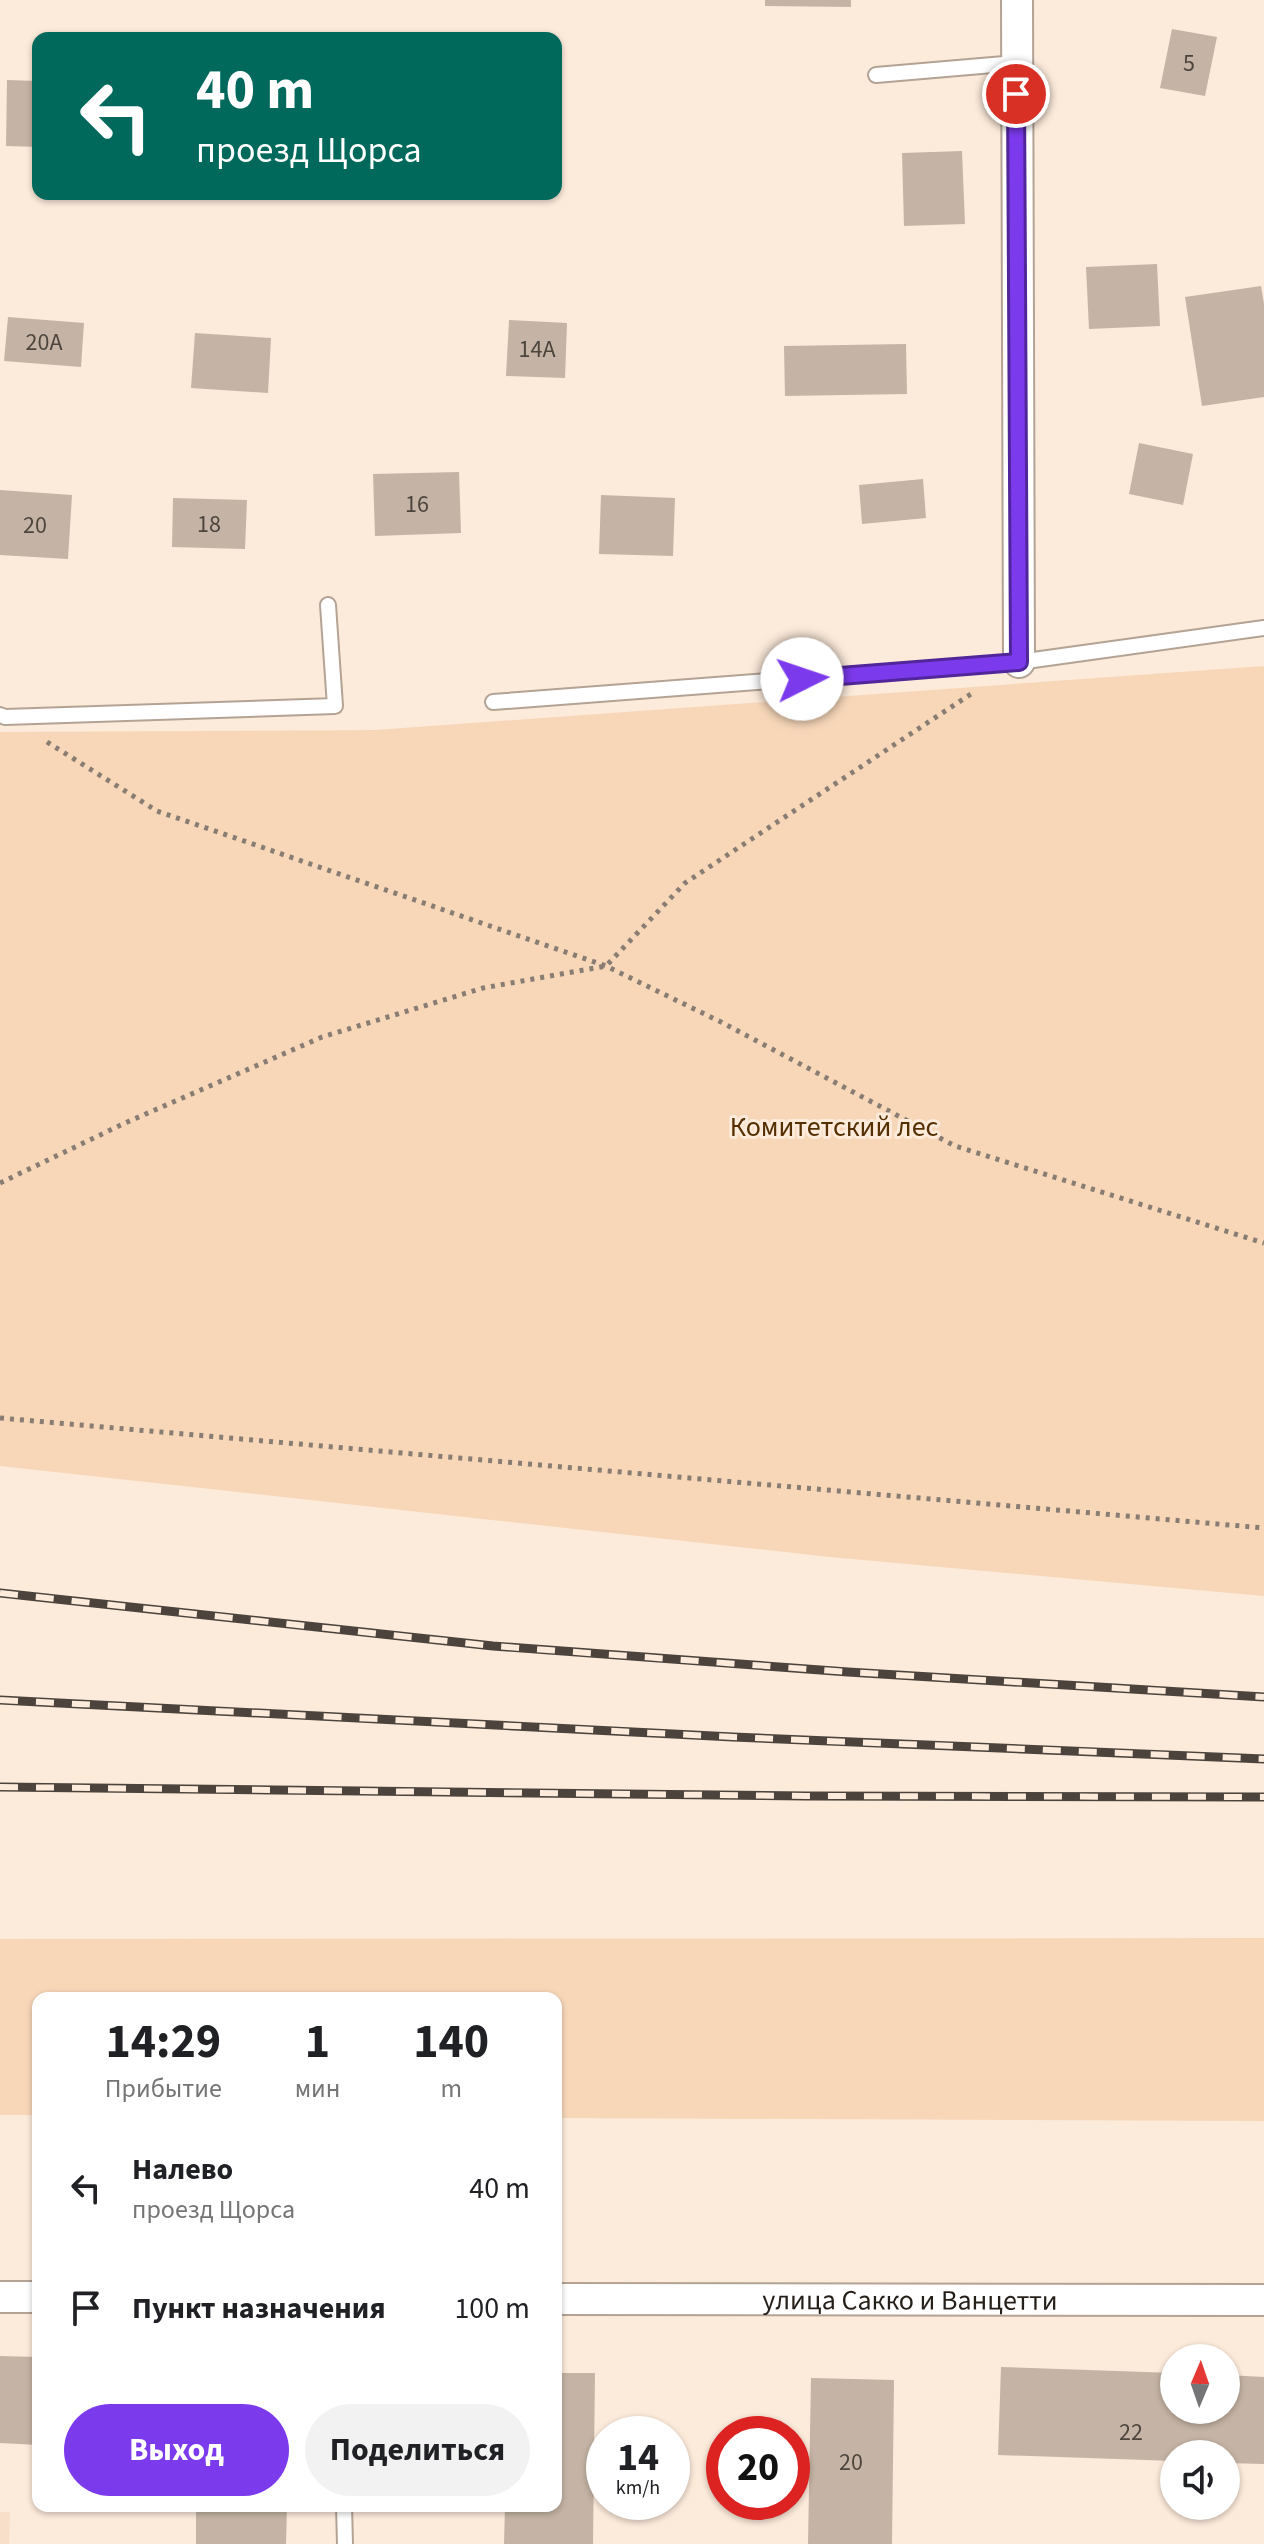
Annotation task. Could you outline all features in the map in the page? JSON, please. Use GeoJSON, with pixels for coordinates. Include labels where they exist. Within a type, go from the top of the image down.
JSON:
{"type":"FeatureCollection","features":[{"type":"Feature","properties":{"kind":"street"},"geometry":{"type":"LineString","coordinates":[[1017,0],[1019,662]]}},
{"type":"Feature","properties":{"kind":"street"},"geometry":{"type":"LineString","coordinates":[[0,2297],[32,2297]]}},
{"type":"Feature","properties":{"kind":"street","name":"улица Сакко и Ванцетти"},"geometry":{"type":"LineString","coordinates":[[562,2299],[1264,2300]]}},
{"type":"Feature","properties":{"kind":"lane"},"geometry":{"type":"LineString","coordinates":[[876,75],[1016,63]]}},
{"type":"Feature","properties":{"kind":"lane"},"geometry":{"type":"LineString","coordinates":[[3,716],[335,706],[328,605]]}},
{"type":"Feature","properties":{"kind":"lane"},"geometry":{"type":"LineString","coordinates":[[493,702],[1019,662],[1264,628]]}},
{"type":"Feature","properties":{"kind":"lane"},"geometry":{"type":"LineString","coordinates":[[344,2512],[345,2544]]}},
{"type":"Feature","properties":{"kind":"path"},"geometry":{"type":"LineString","coordinates":[[0,1183],[125,1123],[322,1037],[483,988],[606,966],[685,883],[1019,662]]}},
{"type":"Feature","properties":{"kind":"path"},"geometry":{"type":"LineString","coordinates":[[3,716],[157,811],[606,966],[721,1022],[955,1146],[1264,1243]]}},
{"type":"Feature","properties":{"kind":"path"},"geometry":{"type":"LineString","coordinates":[[0,1418],[1264,1528]]}},
{"type":"Feature","properties":{"kind":"shaded area"},"geometry":{"type":"Polygon","coordinates":[[[0,2512],[10,2512],[9,2544],[0,2544],[0,2512]]]}},
{"type":"Feature","properties":{"kind":"green space","name":"Комитетский лес"},"geometry":{"type":"Polygon","coordinates":[[[1264,666],[1264,1596],[830,1557],[0,1466],[0,732],[375,730],[1264,666]]]}},
{"type":"Feature","properties":{"kind":"green space"},"geometry":{"type":"Polygon","coordinates":[[[1264,1938],[1264,2121],[562,2118],[562,1992],[32,1992],[32,2115],[0,2115],[0,1939],[1264,1938]]]}},
{"type":"Feature","properties":{"kind":"building"},"geometry":{"type":"Polygon","coordinates":[[[765,0],[851,0],[851,7],[765,6],[765,0]]]}},
{"type":"Feature","properties":{"kind":"building"},"geometry":{"type":"Polygon","coordinates":[[[1172,29],[1217,37],[1205,96],[1160,88],[1172,29]]]}},
{"type":"Feature","properties":{"kind":"building"},"geometry":{"type":"Polygon","coordinates":[[[7,80],[32,81],[32,147],[6,146],[7,80]]]}},
{"type":"Feature","properties":{"kind":"building"},"geometry":{"type":"Polygon","coordinates":[[[962,151],[965,224],[904,226],[902,153],[962,151]]]}},
{"type":"Feature","properties":{"kind":"building"},"geometry":{"type":"Polygon","coordinates":[[[1157,264],[1160,326],[1089,329],[1086,267],[1157,264]]]}},
{"type":"Feature","properties":{"kind":"building"},"geometry":{"type":"Polygon","coordinates":[[[1261,286],[1264,304],[1264,397],[1202,406],[1185,297],[1261,286]]]}},
{"type":"Feature","properties":{"kind":"building"},"geometry":{"type":"Polygon","coordinates":[[[8,317],[84,323],[81,367],[4,361],[8,317]]]}},
{"type":"Feature","properties":{"kind":"building"},"geometry":{"type":"Polygon","coordinates":[[[509,320],[567,323],[565,378],[506,376],[509,320]]]}},
{"type":"Feature","properties":{"kind":"building"},"geometry":{"type":"Polygon","coordinates":[[[195,333],[271,338],[268,393],[191,388],[195,333]]]}},
{"type":"Feature","properties":{"kind":"building"},"geometry":{"type":"Polygon","coordinates":[[[906,344],[907,394],[785,396],[784,346],[906,344]]]}},
{"type":"Feature","properties":{"kind":"building"},"geometry":{"type":"Polygon","coordinates":[[[1139,443],[1193,454],[1183,505],[1129,494],[1139,443]]]}},
{"type":"Feature","properties":{"kind":"building"},"geometry":{"type":"Polygon","coordinates":[[[459,472],[461,533],[375,536],[373,474],[459,472]]]}},
{"type":"Feature","properties":{"kind":"building"},"geometry":{"type":"Polygon","coordinates":[[[923,479],[926,518],[862,524],[859,485],[923,479]]]}},
{"type":"Feature","properties":{"kind":"building"},"geometry":{"type":"Polygon","coordinates":[[[0,490],[72,495],[68,559],[0,555],[0,490]]]}},
{"type":"Feature","properties":{"kind":"building"},"geometry":{"type":"Polygon","coordinates":[[[601,495],[675,498],[673,556],[599,554],[601,495]]]}},
{"type":"Feature","properties":{"kind":"building"},"geometry":{"type":"Polygon","coordinates":[[[173,498],[247,500],[245,549],[172,547],[173,498]]]}},
{"type":"Feature","properties":{"kind":"building"},"geometry":{"type":"Polygon","coordinates":[[[0,2356],[32,2357],[32,2445],[0,2443],[0,2356]]]}},
{"type":"Feature","properties":{"kind":"building"},"geometry":{"type":"Polygon","coordinates":[[[1001,2367],[1160,2373],[1160,2424],[1240,2424],[1240,2376],[1264,2377],[1264,2464],[1240,2463],[1240,2440],[1160,2440],[1160,2461],[998,2455],[1001,2367]]]}},
{"type":"Feature","properties":{"kind":"building"},"geometry":{"type":"Polygon","coordinates":[[[562,2373],[595,2373],[594,2416],[586,2416],[586,2520],[593,2520],[593,2544],[504,2544],[505,2512],[562,2512],[562,2373]]]}},
{"type":"Feature","properties":{"kind":"building"},"geometry":{"type":"Polygon","coordinates":[[[811,2378],[894,2380],[892,2544],[808,2544],[811,2378]]]}},
{"type":"Feature","properties":{"kind":"building"},"geometry":{"type":"Polygon","coordinates":[[[196,2512],[287,2512],[286,2544],[196,2544],[196,2512]]]}},
{"type":"Feature","properties":{"kind":"railway"},"geometry":{"type":"LineString","coordinates":[[0,1593],[493,1646],[848,1672],[1264,1697]]}},
{"type":"Feature","properties":{"kind":"railway"},"geometry":{"type":"LineString","coordinates":[[0,1700],[733,1737],[1264,1759]]}},
{"type":"Feature","properties":{"kind":"railway"},"geometry":{"type":"LineString","coordinates":[[0,1787],[806,1796],[1264,1797]]}},
{"type":"Feature","properties":{"kind":"route"},"geometry":{"type":"LineString","coordinates":[[802,679],[1019,662],[1016,94]]}}]}
